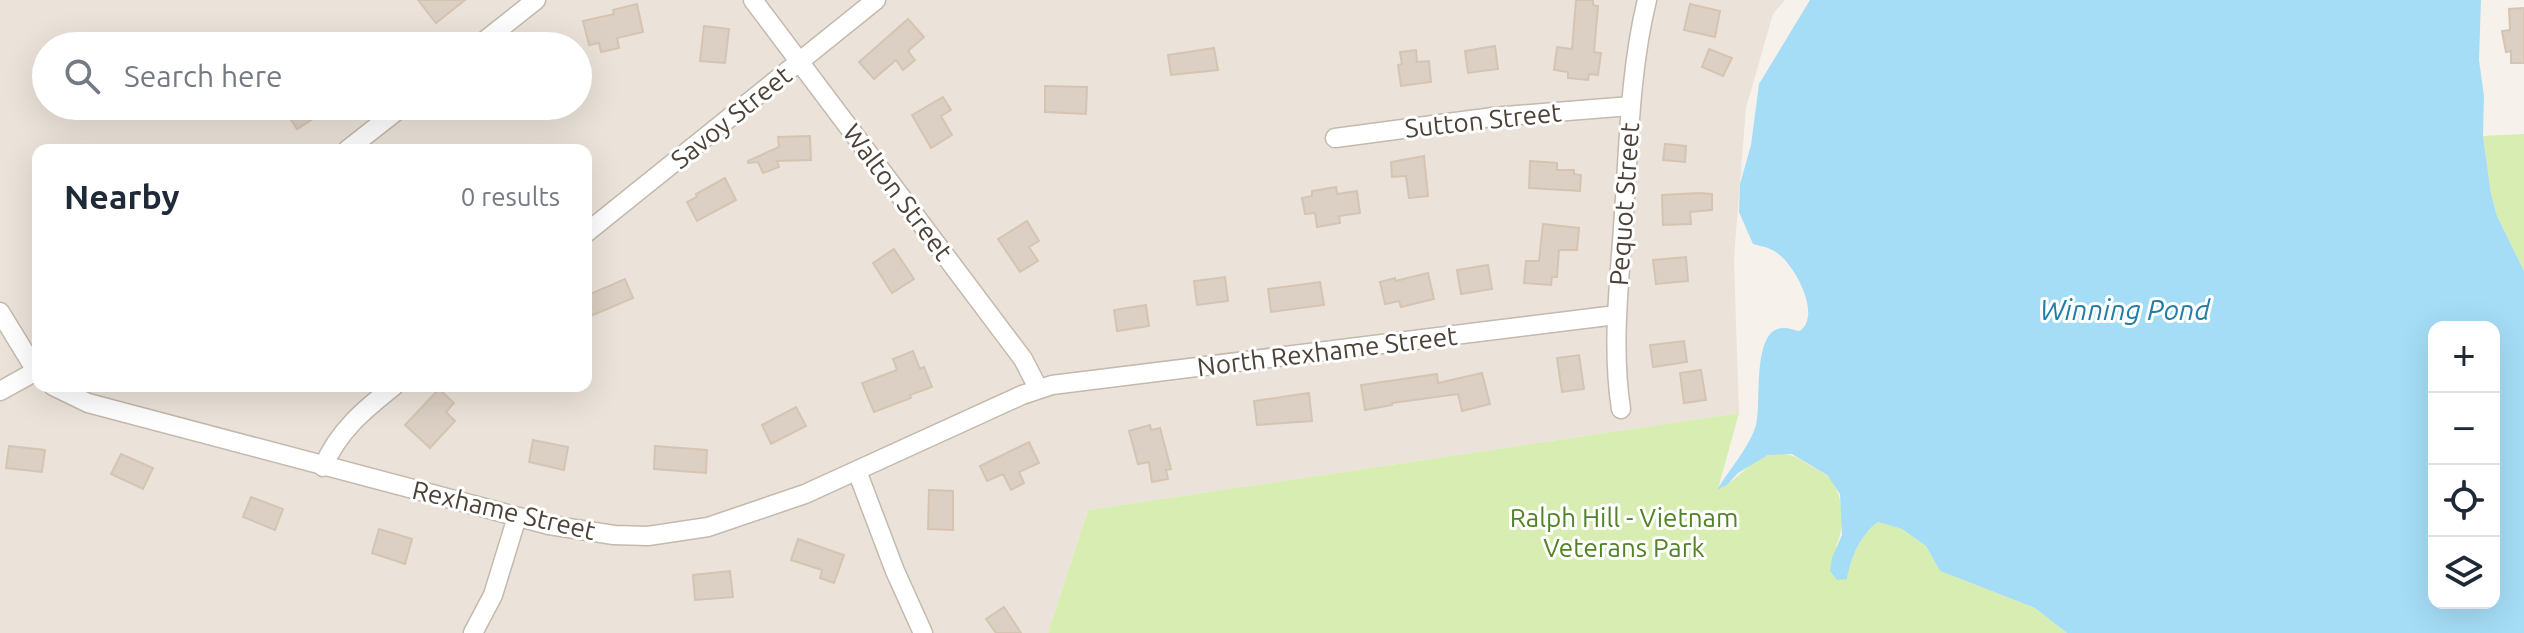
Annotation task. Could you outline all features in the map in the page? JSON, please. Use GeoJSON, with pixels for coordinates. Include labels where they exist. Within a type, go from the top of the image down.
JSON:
{"type":"FeatureCollection","features":[{"type":"Feature","properties":{"kind":"street"},"geometry":{"type":"LineString","coordinates":[[496,32],[536,0]]}},
{"type":"Feature","properties":{"kind":"street","name":"Walton Street"},"geometry":{"type":"LineString","coordinates":[[753,0],[1023,359],[1038,388]]}},
{"type":"Feature","properties":{"kind":"street","name":"Savoy Street"},"geometry":{"type":"LineString","coordinates":[[592,228],[876,0]]}},
{"type":"Feature","properties":{"kind":"street","name":"Pequot Street"},"geometry":{"type":"LineString","coordinates":[[1621,409],[1616,369],[1616,315],[1631,106],[1647,0]]}},
{"type":"Feature","properties":{"kind":"street","name":"Sutton Street"},"geometry":{"type":"LineString","coordinates":[[1335,138],[1493,117],[1631,106]]}},
{"type":"Feature","properties":{"kind":"street"},"geometry":{"type":"LineString","coordinates":[[355,144],[385,120]]}},
{"type":"Feature","properties":{"kind":"street"},"geometry":{"type":"LineString","coordinates":[[0,312],[32,364]]}},
{"type":"Feature","properties":{"kind":"street","name":"North Rexhame Street"},"geometry":{"type":"LineString","coordinates":[[1038,388],[1069,381],[1616,315]]}},
{"type":"Feature","properties":{"kind":"street"},"geometry":{"type":"LineString","coordinates":[[0,391],[32,375]]}},
{"type":"Feature","properties":{"kind":"street","name":"Rexhame Street"},"geometry":{"type":"LineString","coordinates":[[65,392],[88,403],[549,525],[614,535],[648,536],[679,534],[761,510],[857,471],[1038,388]]}},
{"type":"Feature","properties":{"kind":"street"},"geometry":{"type":"LineString","coordinates":[[323,467],[330,450],[353,419],[387,392]]}},
{"type":"Feature","properties":{"kind":"street"},"geometry":{"type":"LineString","coordinates":[[857,471],[895,571],[923,633]]}},
{"type":"Feature","properties":{"kind":"street"},"geometry":{"type":"LineString","coordinates":[[473,633],[493,595],[517,517]]}},
{"type":"Feature","properties":{"kind":"shaded area"},"geometry":{"type":"Polygon","coordinates":[[[0,0],[1785,0],[1773,14],[1746,108],[1734,258],[1739,413],[1088,510],[1048,633],[0,633],[0,0]]]}},
{"type":"Feature","properties":{"kind":"green space"},"geometry":{"type":"Polygon","coordinates":[[[2524,134],[2524,271],[2497,216],[2483,136],[2524,134]]]}},
{"type":"Feature","properties":{"kind":"green space","name":"Ralph Hill - Vietnam Veterans Park"},"geometry":{"type":"Polygon","coordinates":[[[1739,413],[1718,489],[1762,458],[1776,454],[1787,454],[1824,473],[1833,483],[1840,500],[1842,519],[1836,546],[1847,579],[1857,548],[1866,533],[1878,522],[1902,529],[1926,546],[1940,571],[2035,608],[2067,633],[1048,633],[1088,510],[1739,413]]]}},
{"type":"Feature","properties":{"kind":"water","name":"Winning Pond"},"geometry":{"type":"Polygon","coordinates":[[[1810,0],[2481,0],[2479,60],[2484,96],[2483,136],[2491,194],[2497,216],[2524,271],[2524,633],[2067,633],[2035,608],[1940,571],[1926,546],[1902,529],[1878,522],[1866,533],[1857,548],[1847,579],[1837,580],[1830,571],[1842,535],[1840,494],[1827,475],[1792,454],[1768,455],[1717,490],[1744,450],[1756,425],[1760,370],[1766,341],[1772,332],[1782,328],[1800,331],[1808,315],[1804,293],[1794,272],[1775,252],[1753,244],[1739,212],[1740,184],[1751,145],[1759,84],[1810,0]]]}},
{"type":"Feature","properties":{"kind":"building"},"geometry":{"type":"Polygon","coordinates":[[[418,0],[465,0],[436,23],[418,0]]]}},
{"type":"Feature","properties":{"kind":"building"},"geometry":{"type":"Polygon","coordinates":[[[1576,0],[1593,0],[1593,5],[1598,6],[1594,52],[1601,53],[1598,75],[1589,74],[1588,80],[1568,78],[1568,72],[1554,70],[1557,47],[1572,49],[1576,0]]]}},
{"type":"Feature","properties":{"kind":"building"},"geometry":{"type":"Polygon","coordinates":[[[637,4],[643,32],[617,38],[619,48],[601,52],[599,43],[592,44],[592,32],[586,32],[583,21],[614,14],[613,10],[637,4]]]}},
{"type":"Feature","properties":{"kind":"building"},"geometry":{"type":"Polygon","coordinates":[[[1690,4],[1720,11],[1715,37],[1684,30],[1690,4]]]}},
{"type":"Feature","properties":{"kind":"building"},"geometry":{"type":"Polygon","coordinates":[[[2524,8],[2524,63],[2511,63],[2511,51],[2506,52],[2502,31],[2510,30],[2509,9],[2524,8]]]}},
{"type":"Feature","properties":{"kind":"building"},"geometry":{"type":"Polygon","coordinates":[[[908,19],[924,37],[908,51],[915,60],[903,70],[896,60],[874,79],[859,62],[908,19]]]}},
{"type":"Feature","properties":{"kind":"building"},"geometry":{"type":"Polygon","coordinates":[[[704,26],[729,29],[725,63],[700,61],[704,26]]]}},
{"type":"Feature","properties":{"kind":"building"},"geometry":{"type":"Polygon","coordinates":[[[1495,46],[1498,69],[1468,73],[1465,51],[1495,46]]]}},
{"type":"Feature","properties":{"kind":"building"},"geometry":{"type":"Polygon","coordinates":[[[1214,48],[1218,70],[1171,75],[1168,55],[1214,48]]]}},
{"type":"Feature","properties":{"kind":"building"},"geometry":{"type":"Polygon","coordinates":[[[1709,49],[1732,58],[1723,76],[1702,67],[1709,49]]]}},
{"type":"Feature","properties":{"kind":"building"},"geometry":{"type":"Polygon","coordinates":[[[1416,50],[1417,62],[1429,61],[1431,82],[1401,86],[1400,52],[1416,50]]]}},
{"type":"Feature","properties":{"kind":"building"},"geometry":{"type":"Polygon","coordinates":[[[1045,86],[1087,87],[1086,114],[1045,112],[1045,86]]]}},
{"type":"Feature","properties":{"kind":"building"},"geometry":{"type":"Polygon","coordinates":[[[943,97],[951,110],[941,116],[952,135],[931,148],[912,115],[943,97]]]}},
{"type":"Feature","properties":{"kind":"building"},"geometry":{"type":"Polygon","coordinates":[[[291,120],[311,120],[297,129],[291,120]]]}},
{"type":"Feature","properties":{"kind":"building"},"geometry":{"type":"Polygon","coordinates":[[[810,136],[811,160],[777,161],[779,167],[763,173],[758,162],[748,163],[779,147],[778,137],[810,136]]]}},
{"type":"Feature","properties":{"kind":"building"},"geometry":{"type":"Polygon","coordinates":[[[1665,144],[1686,146],[1685,162],[1663,160],[1665,144]]]}},
{"type":"Feature","properties":{"kind":"building"},"geometry":{"type":"Polygon","coordinates":[[[1424,156],[1428,196],[1409,198],[1406,176],[1392,177],[1391,162],[1424,156]]]}},
{"type":"Feature","properties":{"kind":"building"},"geometry":{"type":"Polygon","coordinates":[[[1530,161],[1557,163],[1557,170],[1574,170],[1574,174],[1581,175],[1580,191],[1529,188],[1530,161]]]}},
{"type":"Feature","properties":{"kind":"building"},"geometry":{"type":"Polygon","coordinates":[[[725,178],[736,200],[697,221],[687,202],[725,178]]]}},
{"type":"Feature","properties":{"kind":"building"},"geometry":{"type":"Polygon","coordinates":[[[1336,187],[1337,194],[1357,191],[1360,213],[1339,216],[1340,223],[1317,227],[1315,213],[1305,214],[1302,198],[1312,196],[1312,191],[1336,187]]]}},
{"type":"Feature","properties":{"kind":"building"},"geometry":{"type":"Polygon","coordinates":[[[1712,194],[1712,210],[1690,212],[1691,224],[1663,225],[1662,195],[1712,194]]]}},
{"type":"Feature","properties":{"kind":"building"},"geometry":{"type":"Polygon","coordinates":[[[1027,221],[1039,241],[1029,247],[1038,261],[1020,272],[998,239],[1027,221]]]}},
{"type":"Feature","properties":{"kind":"building"},"geometry":{"type":"Polygon","coordinates":[[[1543,224],[1579,228],[1577,250],[1559,250],[1557,277],[1552,277],[1551,285],[1524,283],[1526,261],[1539,261],[1543,224]]]}},
{"type":"Feature","properties":{"kind":"building"},"geometry":{"type":"Polygon","coordinates":[[[894,249],[914,279],[892,293],[873,263],[894,249]]]}},
{"type":"Feature","properties":{"kind":"building"},"geometry":{"type":"Polygon","coordinates":[[[1686,257],[1688,281],[1656,284],[1653,260],[1686,257]]]}},
{"type":"Feature","properties":{"kind":"building"},"geometry":{"type":"Polygon","coordinates":[[[1488,265],[1492,289],[1461,294],[1457,270],[1488,265]]]}},
{"type":"Feature","properties":{"kind":"building"},"geometry":{"type":"Polygon","coordinates":[[[1428,273],[1434,299],[1401,307],[1399,301],[1385,304],[1380,282],[1428,273]]]}},
{"type":"Feature","properties":{"kind":"building"},"geometry":{"type":"Polygon","coordinates":[[[1225,277],[1228,301],[1197,305],[1194,281],[1225,277]]]}},
{"type":"Feature","properties":{"kind":"building"},"geometry":{"type":"Polygon","coordinates":[[[625,279],[633,298],[592,315],[592,293],[625,279]]]}},
{"type":"Feature","properties":{"kind":"building"},"geometry":{"type":"Polygon","coordinates":[[[1320,282],[1324,305],[1271,312],[1268,289],[1320,282]]]}},
{"type":"Feature","properties":{"kind":"building"},"geometry":{"type":"Polygon","coordinates":[[[1146,305],[1149,326],[1117,331],[1114,310],[1146,305]]]}},
{"type":"Feature","properties":{"kind":"building"},"geometry":{"type":"Polygon","coordinates":[[[1684,341],[1687,362],[1653,367],[1650,345],[1684,341]]]}},
{"type":"Feature","properties":{"kind":"building"},"geometry":{"type":"Polygon","coordinates":[[[913,351],[932,387],[874,412],[862,383],[897,370],[893,359],[913,351]]]}},
{"type":"Feature","properties":{"kind":"building"},"geometry":{"type":"Polygon","coordinates":[[[1579,355],[1584,389],[1562,392],[1557,358],[1579,355]]]}},
{"type":"Feature","properties":{"kind":"building"},"geometry":{"type":"Polygon","coordinates":[[[1701,370],[1706,400],[1684,403],[1680,373],[1701,370]]]}},
{"type":"Feature","properties":{"kind":"building"},"geometry":{"type":"Polygon","coordinates":[[[1482,373],[1490,404],[1462,411],[1458,394],[1365,410],[1361,385],[1437,374],[1438,383],[1482,373]]]}},
{"type":"Feature","properties":{"kind":"building"},"geometry":{"type":"Polygon","coordinates":[[[436,392],[442,392],[454,403],[446,412],[455,421],[430,448],[405,425],[436,392]]]}},
{"type":"Feature","properties":{"kind":"building"},"geometry":{"type":"Polygon","coordinates":[[[1309,393],[1312,421],[1257,425],[1254,401],[1309,393]]]}},
{"type":"Feature","properties":{"kind":"building"},"geometry":{"type":"Polygon","coordinates":[[[796,407],[806,426],[771,444],[762,425],[796,407]]]}},
{"type":"Feature","properties":{"kind":"building"},"geometry":{"type":"Polygon","coordinates":[[[1150,425],[1151,430],[1160,428],[1171,469],[1166,470],[1168,479],[1152,482],[1149,462],[1138,464],[1129,431],[1150,425]]]}},
{"type":"Feature","properties":{"kind":"building"},"geometry":{"type":"Polygon","coordinates":[[[533,440],[568,447],[564,470],[529,462],[533,440]]]}},
{"type":"Feature","properties":{"kind":"building"},"geometry":{"type":"Polygon","coordinates":[[[1029,442],[1039,463],[1019,472],[1024,483],[1011,490],[1003,474],[987,481],[980,466],[1029,442]]]}},
{"type":"Feature","properties":{"kind":"building"},"geometry":{"type":"Polygon","coordinates":[[[9,446],[45,450],[42,472],[6,468],[9,446]]]}},
{"type":"Feature","properties":{"kind":"building"},"geometry":{"type":"Polygon","coordinates":[[[655,446],[707,450],[706,473],[654,469],[655,446]]]}},
{"type":"Feature","properties":{"kind":"building"},"geometry":{"type":"Polygon","coordinates":[[[121,454],[153,468],[143,489],[111,474],[121,454]]]}},
{"type":"Feature","properties":{"kind":"building"},"geometry":{"type":"Polygon","coordinates":[[[929,490],[953,491],[953,530],[928,529],[929,490]]]}},
{"type":"Feature","properties":{"kind":"building"},"geometry":{"type":"Polygon","coordinates":[[[251,497],[283,509],[275,530],[243,517],[251,497]]]}},
{"type":"Feature","properties":{"kind":"building"},"geometry":{"type":"Polygon","coordinates":[[[379,529],[412,539],[405,564],[372,553],[379,529]]]}},
{"type":"Feature","properties":{"kind":"building"},"geometry":{"type":"Polygon","coordinates":[[[798,539],[844,555],[834,583],[820,578],[822,570],[791,560],[798,539]]]}},
{"type":"Feature","properties":{"kind":"building"},"geometry":{"type":"Polygon","coordinates":[[[730,571],[733,597],[695,600],[693,575],[730,571]]]}},
{"type":"Feature","properties":{"kind":"building"},"geometry":{"type":"Polygon","coordinates":[[[1004,607],[1021,633],[996,633],[986,619],[1004,607]]]}}]}
